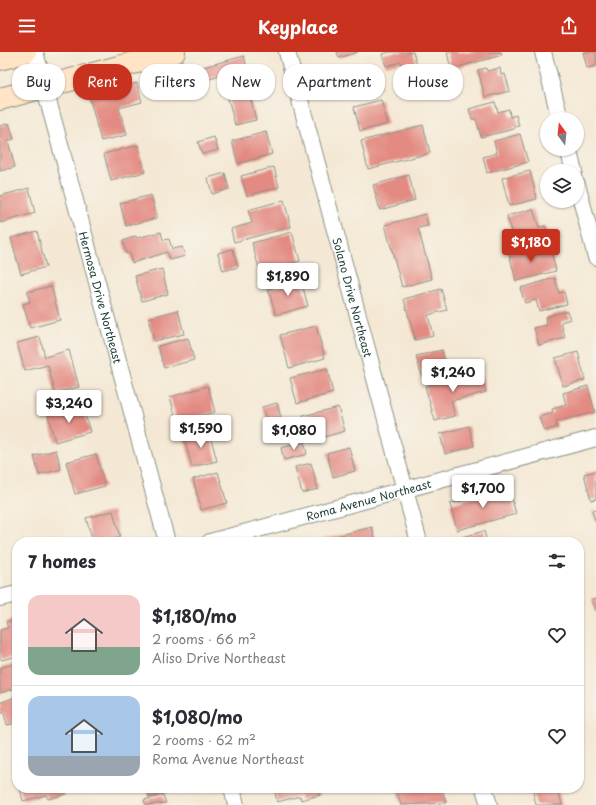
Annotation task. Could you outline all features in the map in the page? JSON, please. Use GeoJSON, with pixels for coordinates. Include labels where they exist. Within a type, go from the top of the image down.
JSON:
{"type":"FeatureCollection","features":[{"type":"Feature","properties":{"kind":"main road"},"geometry":{"type":"LineString","coordinates":[[0,59],[25,52]]}},
{"type":"Feature","properties":{"kind":"main road"},"geometry":{"type":"LineString","coordinates":[[65,82],[174,52]]}},
{"type":"Feature","properties":{"kind":"main road"},"geometry":{"type":"LineString","coordinates":[[0,100],[12,97]]}},
{"type":"Feature","properties":{"kind":"street","name":"Hermosa Drive Northeast"},"geometry":{"type":"LineString","coordinates":[[35,52],[38,64]]}},
{"type":"Feature","properties":{"kind":"street","name":"Solano Drive Northeast"},"geometry":{"type":"LineString","coordinates":[[287,52],[418,537]]}},
{"type":"Feature","properties":{"kind":"street"},"geometry":{"type":"LineString","coordinates":[[543,52],[558,112]]}},
{"type":"Feature","properties":{"kind":"street","name":"Hermosa Drive Northeast"},"geometry":{"type":"LineString","coordinates":[[48,100],[166,537]]}},
{"type":"Feature","properties":{"kind":"street"},"geometry":{"type":"LineString","coordinates":[[583,208],[596,257]]}},
{"type":"Feature","properties":{"kind":"street","name":"Roma Avenue Northeast"},"geometry":{"type":"LineString","coordinates":[[229,537],[596,438]]}},
{"type":"Feature","properties":{"kind":"street"},"geometry":{"type":"LineString","coordinates":[[0,598],[12,595]]}},
{"type":"Feature","properties":{"kind":"street"},"geometry":{"type":"LineString","coordinates":[[233,793],[236,805]]}},
{"type":"Feature","properties":{"kind":"street"},"geometry":{"type":"LineString","coordinates":[[485,793],[489,805]]}},
{"type":"Feature","properties":{"kind":"building"},"geometry":{"type":"Polygon","coordinates":[[[337,52],[358,52],[339,58],[337,52]]]}},
{"type":"Feature","properties":{"kind":"building"},"geometry":{"type":"Polygon","coordinates":[[[391,52],[413,52],[417,64],[402,64],[401,62],[386,66],[382,54],[391,52]]]}},
{"type":"Feature","properties":{"kind":"building"},"geometry":{"type":"Polygon","coordinates":[[[447,52],[501,52],[502,55],[463,66],[463,64],[450,64],[447,52]]]}},
{"type":"Feature","properties":{"kind":"building"},"geometry":{"type":"Polygon","coordinates":[[[583,52],[596,52],[596,66],[587,68],[583,52]]]}},
{"type":"Feature","properties":{"kind":"building"},"geometry":{"type":"Polygon","coordinates":[[[244,56],[246,64],[217,64],[217,77],[209,79],[209,65],[244,56]]]}},
{"type":"Feature","properties":{"kind":"building"},"geometry":{"type":"Polygon","coordinates":[[[486,68],[487,71],[500,68],[501,75],[505,74],[510,91],[485,97],[478,70],[486,68]]]}},
{"type":"Feature","properties":{"kind":"building"},"geometry":{"type":"Polygon","coordinates":[[[137,83],[140,100],[142,102],[119,108],[127,135],[101,141],[90,100],[132,100],[132,84],[137,83]]]}},
{"type":"Feature","properties":{"kind":"building"},"geometry":{"type":"Polygon","coordinates":[[[229,100],[251,100],[256,120],[235,125],[229,100]]]}},
{"type":"Feature","properties":{"kind":"building"},"geometry":{"type":"Polygon","coordinates":[[[381,100],[388,124],[360,131],[354,107],[381,100]]]}},
{"type":"Feature","properties":{"kind":"building"},"geometry":{"type":"Polygon","coordinates":[[[495,102],[498,112],[509,109],[510,117],[516,115],[519,126],[514,127],[514,129],[481,137],[476,119],[472,119],[469,109],[495,102]]]}},
{"type":"Feature","properties":{"kind":"building"},"geometry":{"type":"Polygon","coordinates":[[[9,123],[14,139],[8,141],[15,167],[0,171],[0,126],[9,123]]]}},
{"type":"Feature","properties":{"kind":"building"},"geometry":{"type":"Polygon","coordinates":[[[423,125],[430,153],[368,169],[361,141],[423,125]]]}},
{"type":"Feature","properties":{"kind":"building"},"geometry":{"type":"Polygon","coordinates":[[[266,132],[272,154],[238,164],[232,141],[266,132]]]}},
{"type":"Feature","properties":{"kind":"building"},"geometry":{"type":"Polygon","coordinates":[[[520,134],[528,162],[487,173],[483,157],[497,153],[494,141],[520,134]]]}},
{"type":"Feature","properties":{"kind":"building"},"geometry":{"type":"Polygon","coordinates":[[[214,137],[218,150],[202,154],[198,142],[214,137]]]}},
{"type":"Feature","properties":{"kind":"building"},"geometry":{"type":"Polygon","coordinates":[[[138,145],[145,172],[111,181],[104,154],[138,145]]]}},
{"type":"Feature","properties":{"kind":"building"},"geometry":{"type":"Polygon","coordinates":[[[274,167],[279,187],[247,196],[241,176],[274,167]]]}},
{"type":"Feature","properties":{"kind":"building"},"geometry":{"type":"Polygon","coordinates":[[[530,171],[537,199],[509,206],[502,178],[530,171]]]}},
{"type":"Feature","properties":{"kind":"building"},"geometry":{"type":"Polygon","coordinates":[[[225,173],[229,189],[212,194],[208,178],[225,173]]]}},
{"type":"Feature","properties":{"kind":"building"},"geometry":{"type":"Polygon","coordinates":[[[409,175],[415,200],[380,210],[373,185],[409,175]]]}},
{"type":"Feature","properties":{"kind":"building"},"geometry":{"type":"Polygon","coordinates":[[[29,188],[35,213],[0,223],[0,196],[29,188]]]}},
{"type":"Feature","properties":{"kind":"building"},"geometry":{"type":"Polygon","coordinates":[[[151,195],[157,218],[126,226],[120,203],[151,195]]]}},
{"type":"Feature","properties":{"kind":"building"},"geometry":{"type":"Polygon","coordinates":[[[284,200],[291,227],[234,242],[231,229],[252,223],[248,210],[284,200]]]}},
{"type":"Feature","properties":{"kind":"building"},"geometry":{"type":"Polygon","coordinates":[[[533,209],[539,228],[545,226],[548,235],[514,244],[507,216],[533,209]]]}},
{"type":"Feature","properties":{"kind":"building"},"geometry":{"type":"Polygon","coordinates":[[[425,214],[428,226],[418,228],[432,279],[402,287],[385,225],[425,214]]]}},
{"type":"Feature","properties":{"kind":"building"},"geometry":{"type":"Polygon","coordinates":[[[37,231],[46,267],[21,274],[11,238],[37,231]]]}},
{"type":"Feature","properties":{"kind":"building"},"geometry":{"type":"Polygon","coordinates":[[[161,232],[163,240],[169,239],[172,249],[182,247],[185,256],[170,260],[167,252],[132,263],[129,253],[126,254],[123,241],[136,236],[137,238],[161,232]]]}},
{"type":"Feature","properties":{"kind":"building"},"geometry":{"type":"Polygon","coordinates":[[[292,232],[300,261],[260,272],[252,243],[292,232]]]}},
{"type":"Feature","properties":{"kind":"building"},"geometry":{"type":"Polygon","coordinates":[[[534,246],[536,255],[551,251],[556,271],[516,281],[509,253],[534,246]]]}},
{"type":"Feature","properties":{"kind":"building"},"geometry":{"type":"Polygon","coordinates":[[[233,249],[238,267],[223,271],[218,253],[233,249]]]}},
{"type":"Feature","properties":{"kind":"building"},"geometry":{"type":"Polygon","coordinates":[[[162,269],[168,294],[142,301],[135,276],[162,269]]]}},
{"type":"Feature","properties":{"kind":"building"},"geometry":{"type":"Polygon","coordinates":[[[555,278],[559,293],[564,292],[567,304],[539,311],[536,300],[525,303],[520,288],[555,278]]]}},
{"type":"Feature","properties":{"kind":"building"},"geometry":{"type":"Polygon","coordinates":[[[301,280],[308,306],[276,315],[268,289],[301,280]]]}},
{"type":"Feature","properties":{"kind":"building"},"geometry":{"type":"Polygon","coordinates":[[[51,286],[60,320],[30,328],[23,304],[30,302],[27,292],[51,286]]]}},
{"type":"Feature","properties":{"kind":"building"},"geometry":{"type":"Polygon","coordinates":[[[441,289],[447,310],[428,315],[433,336],[415,340],[404,299],[441,289]]]}},
{"type":"Feature","properties":{"kind":"building"},"geometry":{"type":"Polygon","coordinates":[[[178,310],[184,334],[154,341],[148,318],[178,310]]]}},
{"type":"Feature","properties":{"kind":"building"},"geometry":{"type":"Polygon","coordinates":[[[567,311],[570,319],[561,322],[565,338],[539,345],[534,328],[547,325],[545,317],[567,311]]]}},
{"type":"Feature","properties":{"kind":"building"},"geometry":{"type":"Polygon","coordinates":[[[316,326],[325,358],[289,368],[280,335],[316,326]]]}},
{"type":"Feature","properties":{"kind":"building"},"geometry":{"type":"Polygon","coordinates":[[[40,337],[45,357],[69,350],[79,387],[55,393],[48,365],[25,371],[17,343],[40,337]]]}},
{"type":"Feature","properties":{"kind":"building"},"geometry":{"type":"Polygon","coordinates":[[[188,338],[194,360],[164,368],[158,346],[188,338]]]}},
{"type":"Feature","properties":{"kind":"building"},"geometry":{"type":"Polygon","coordinates":[[[442,350],[447,371],[422,377],[416,356],[442,350]]]}},
{"type":"Feature","properties":{"kind":"building"},"geometry":{"type":"Polygon","coordinates":[[[578,352],[585,380],[563,386],[555,358],[578,352]]]}},
{"type":"Feature","properties":{"kind":"building"},"geometry":{"type":"Polygon","coordinates":[[[327,369],[333,393],[297,403],[290,378],[327,369]]]}},
{"type":"Feature","properties":{"kind":"building"},"geometry":{"type":"Polygon","coordinates":[[[480,371],[486,392],[451,401],[455,416],[435,421],[425,386],[480,371]]]}},
{"type":"Feature","properties":{"kind":"building"},"geometry":{"type":"Polygon","coordinates":[[[208,386],[215,412],[177,422],[170,397],[208,386]]]}},
{"type":"Feature","properties":{"kind":"building"},"geometry":{"type":"Polygon","coordinates":[[[588,386],[595,412],[556,422],[557,427],[544,431],[539,417],[553,413],[552,409],[566,405],[563,393],[588,386]]]}},
{"type":"Feature","properties":{"kind":"building"},"geometry":{"type":"Polygon","coordinates":[[[277,403],[281,418],[267,422],[262,407],[277,403]]]}},
{"type":"Feature","properties":{"kind":"building"},"geometry":{"type":"Polygon","coordinates":[[[82,405],[90,432],[55,442],[48,415],[82,405]]]}},
{"type":"Feature","properties":{"kind":"building"},"geometry":{"type":"Polygon","coordinates":[[[338,407],[345,431],[310,441],[303,416],[338,407]]]}},
{"type":"Feature","properties":{"kind":"building"},"geometry":{"type":"Polygon","coordinates":[[[469,426],[474,446],[445,454],[440,434],[469,426]]]}},
{"type":"Feature","properties":{"kind":"building"},"geometry":{"type":"Polygon","coordinates":[[[209,431],[217,461],[192,467],[184,438],[209,431]]]}},
{"type":"Feature","properties":{"kind":"building"},"geometry":{"type":"Polygon","coordinates":[[[304,442],[307,454],[284,460],[281,448],[304,442]]]}},
{"type":"Feature","properties":{"kind":"building"},"geometry":{"type":"Polygon","coordinates":[[[349,447],[355,471],[333,477],[327,453],[349,447]]]}},
{"type":"Feature","properties":{"kind":"building"},"geometry":{"type":"Polygon","coordinates":[[[56,450],[61,469],[39,475],[34,456],[56,450]]]}},
{"type":"Feature","properties":{"kind":"building"},"geometry":{"type":"Polygon","coordinates":[[[96,454],[105,486],[75,494],[66,462],[96,454]]]}},
{"type":"Feature","properties":{"kind":"building"},"geometry":{"type":"Polygon","coordinates":[[[311,463],[318,489],[302,493],[295,467],[311,463]]]}},
{"type":"Feature","properties":{"kind":"building"},"geometry":{"type":"Polygon","coordinates":[[[596,471],[596,499],[591,500],[584,474],[596,471]]]}},
{"type":"Feature","properties":{"kind":"building"},"geometry":{"type":"Polygon","coordinates":[[[218,472],[227,503],[201,510],[193,479],[218,472]]]}},
{"type":"Feature","properties":{"kind":"building"},"geometry":{"type":"Polygon","coordinates":[[[509,488],[516,514],[457,530],[450,504],[509,488]]]}},
{"type":"Feature","properties":{"kind":"building"},"geometry":{"type":"Polygon","coordinates":[[[596,510],[596,523],[592,511],[596,510]]]}},
{"type":"Feature","properties":{"kind":"building"},"geometry":{"type":"Polygon","coordinates":[[[113,511],[120,537],[92,537],[86,518],[113,511]]]}},
{"type":"Feature","properties":{"kind":"building"},"geometry":{"type":"Polygon","coordinates":[[[372,527],[375,537],[333,537],[372,527]]]}},
{"type":"Feature","properties":{"kind":"building"},"geometry":{"type":"Polygon","coordinates":[[[484,531],[486,537],[462,537],[484,531]]]}},
{"type":"Feature","properties":{"kind":"building"},"geometry":{"type":"Polygon","coordinates":[[[596,598],[596,610],[595,611],[592,599],[596,598]]]}},
{"type":"Feature","properties":{"kind":"building"},"geometry":{"type":"Polygon","coordinates":[[[12,620],[12,657],[2,660],[0,658],[0,630],[8,628],[6,622],[12,620]]]}},
{"type":"Feature","properties":{"kind":"building"},"geometry":{"type":"Polygon","coordinates":[[[12,664],[12,689],[0,693],[0,668],[12,664]]]}},
{"type":"Feature","properties":{"kind":"building"},"geometry":{"type":"Polygon","coordinates":[[[12,698],[12,724],[7,725],[4,713],[0,713],[0,703],[12,698]]]}},
{"type":"Feature","properties":{"kind":"building"},"geometry":{"type":"Polygon","coordinates":[[[21,793],[66,794],[48,799],[46,795],[23,801],[21,793]]]}},
{"type":"Feature","properties":{"kind":"building"},"geometry":{"type":"Polygon","coordinates":[[[148,793],[163,793],[149,797],[148,793]]]}},
{"type":"Feature","properties":{"kind":"building"},"geometry":{"type":"Polygon","coordinates":[[[275,793],[319,793],[320,795],[301,800],[300,796],[277,802],[275,793]]]}},
{"type":"Feature","properties":{"kind":"building"},"geometry":{"type":"Polygon","coordinates":[[[397,793],[443,793],[446,803],[401,805],[397,793]]]}},
{"type":"Feature","properties":{"kind":"building"},"geometry":{"type":"Polygon","coordinates":[[[533,793],[559,793],[562,805],[536,805],[533,793]]]}},
{"type":"Feature","properties":{"kind":"building"},"geometry":{"type":"Polygon","coordinates":[[[163,795],[166,803],[146,805],[144,800],[163,795]]]}}]}
